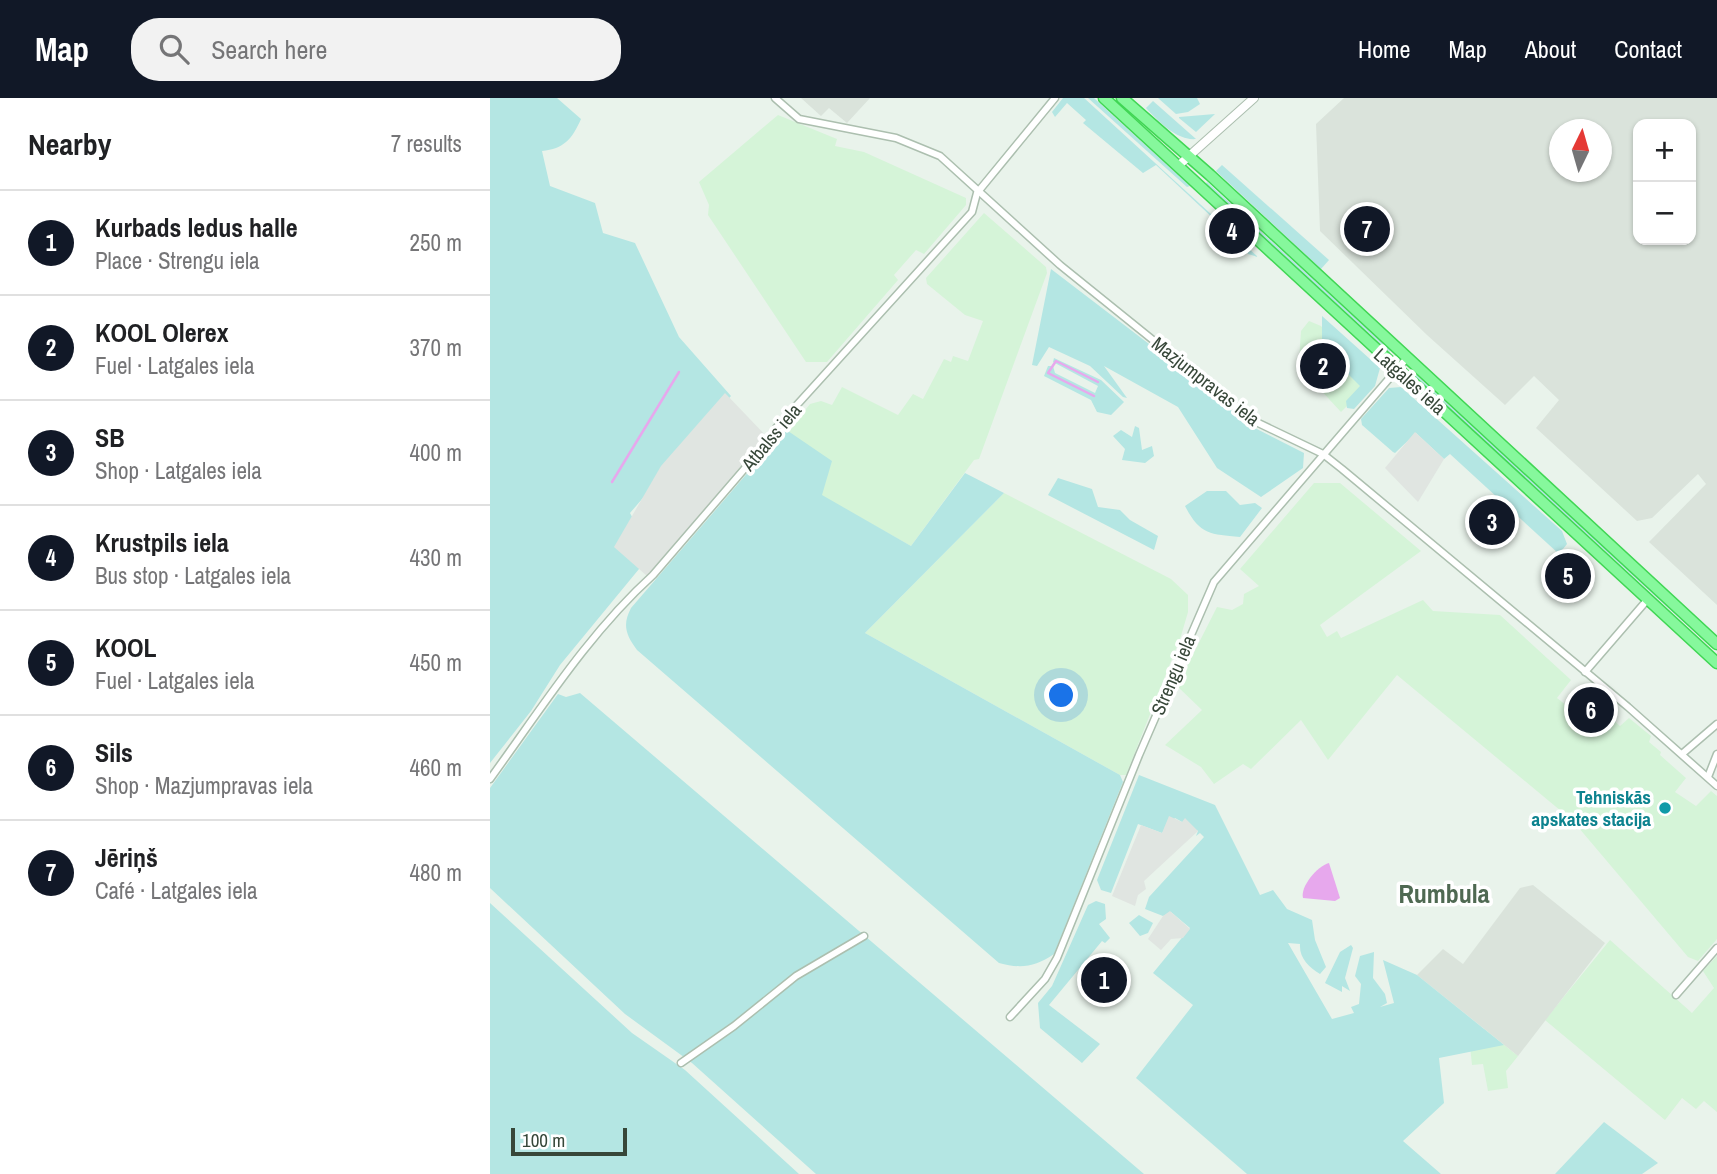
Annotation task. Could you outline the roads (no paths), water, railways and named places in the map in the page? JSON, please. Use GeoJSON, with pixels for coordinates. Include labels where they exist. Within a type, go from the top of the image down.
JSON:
{"type":"FeatureCollection","features":[{"type":"Feature","properties":{"kind":"highway","name":"Latgales iela"},"geometry":{"type":"LineString","coordinates":[[1104,98],[1717,663]]}},
{"type":"Feature","properties":{"kind":"highway","name":"Latgales iela"},"geometry":{"type":"LineString","coordinates":[[1122,98],[1717,644]]}},
{"type":"Feature","properties":{"kind":"street","name":"Mazjumpravas iela"},"geometry":{"type":"LineString","coordinates":[[775,98],[799,119],[896,138],[940,156],[1060,265],[1252,420],[1323,454],[1586,672],[1717,786]]}},
{"type":"Feature","properties":{"kind":"street","name":"Atbalss iela"},"geometry":{"type":"LineString","coordinates":[[490,779],[583,651],[622,603],[653,575],[771,439],[776,428],[972,212],[977,192],[1055,98]]}},
{"type":"Feature","properties":{"kind":"street"},"geometry":{"type":"LineString","coordinates":[[1178,166],[1254,98]]}},
{"type":"Feature","properties":{"kind":"street","name":"Strengu iela"},"geometry":{"type":"LineString","coordinates":[[1010,1017],[1045,979],[1057,958],[1144,743],[1214,582],[1406,359]]}},
{"type":"Feature","properties":{"kind":"street"},"geometry":{"type":"LineString","coordinates":[[1586,672],[1648,599]]}},
{"type":"Feature","properties":{"kind":"street"},"geometry":{"type":"LineString","coordinates":[[1682,754],[1717,724]]}},
{"type":"Feature","properties":{"kind":"street"},"geometry":{"type":"LineString","coordinates":[[1708,777],[1717,754]]}},
{"type":"Feature","properties":{"kind":"street"},"geometry":{"type":"LineString","coordinates":[[681,1063],[759,1007],[796,976],[864,936]]}},
{"type":"Feature","properties":{"kind":"street"},"geometry":{"type":"LineString","coordinates":[[1676,995],[1717,948]]}},
{"type":"Feature","properties":{"kind":"waterway"},"geometry":{"type":"LineString","coordinates":[[1094,396],[1048,373],[1056,361],[1098,382]]}},
{"type":"Feature","properties":{"kind":"waterway"},"geometry":{"type":"LineString","coordinates":[[612,482],[679,372]]}},
{"type":"Feature","properties":{"kind":"place","name":"Jēriņš"},"geometry":{"type":"Point","coordinates":[1367,229]}},
{"type":"Feature","properties":{"kind":"place","name":"Krustpils iela"},"geometry":{"type":"Point","coordinates":[1232,231]}},
{"type":"Feature","properties":{"kind":"place","name":"KOOL Olerex"},"geometry":{"type":"Point","coordinates":[1323,366]}},
{"type":"Feature","properties":{"kind":"place","name":"SB"},"geometry":{"type":"Point","coordinates":[1492,522]}},
{"type":"Feature","properties":{"kind":"place","name":"KOOL"},"geometry":{"type":"Point","coordinates":[1568,576]}},
{"type":"Feature","properties":{"kind":"place","name":"Sils"},"geometry":{"type":"Point","coordinates":[1591,710]}},
{"type":"Feature","properties":{"kind":"place","name":"Tehniskās apskates stacija"},"geometry":{"type":"Point","coordinates":[1665,808]}},
{"type":"Feature","properties":{"kind":"place","name":"Kurbads ledus halle"},"geometry":{"type":"Point","coordinates":[1104,980]}},
{"type":"Feature","properties":{"kind":"district","name":"Rumbula"},"geometry":{"type":"Point","coordinates":[1444,894]}}]}
